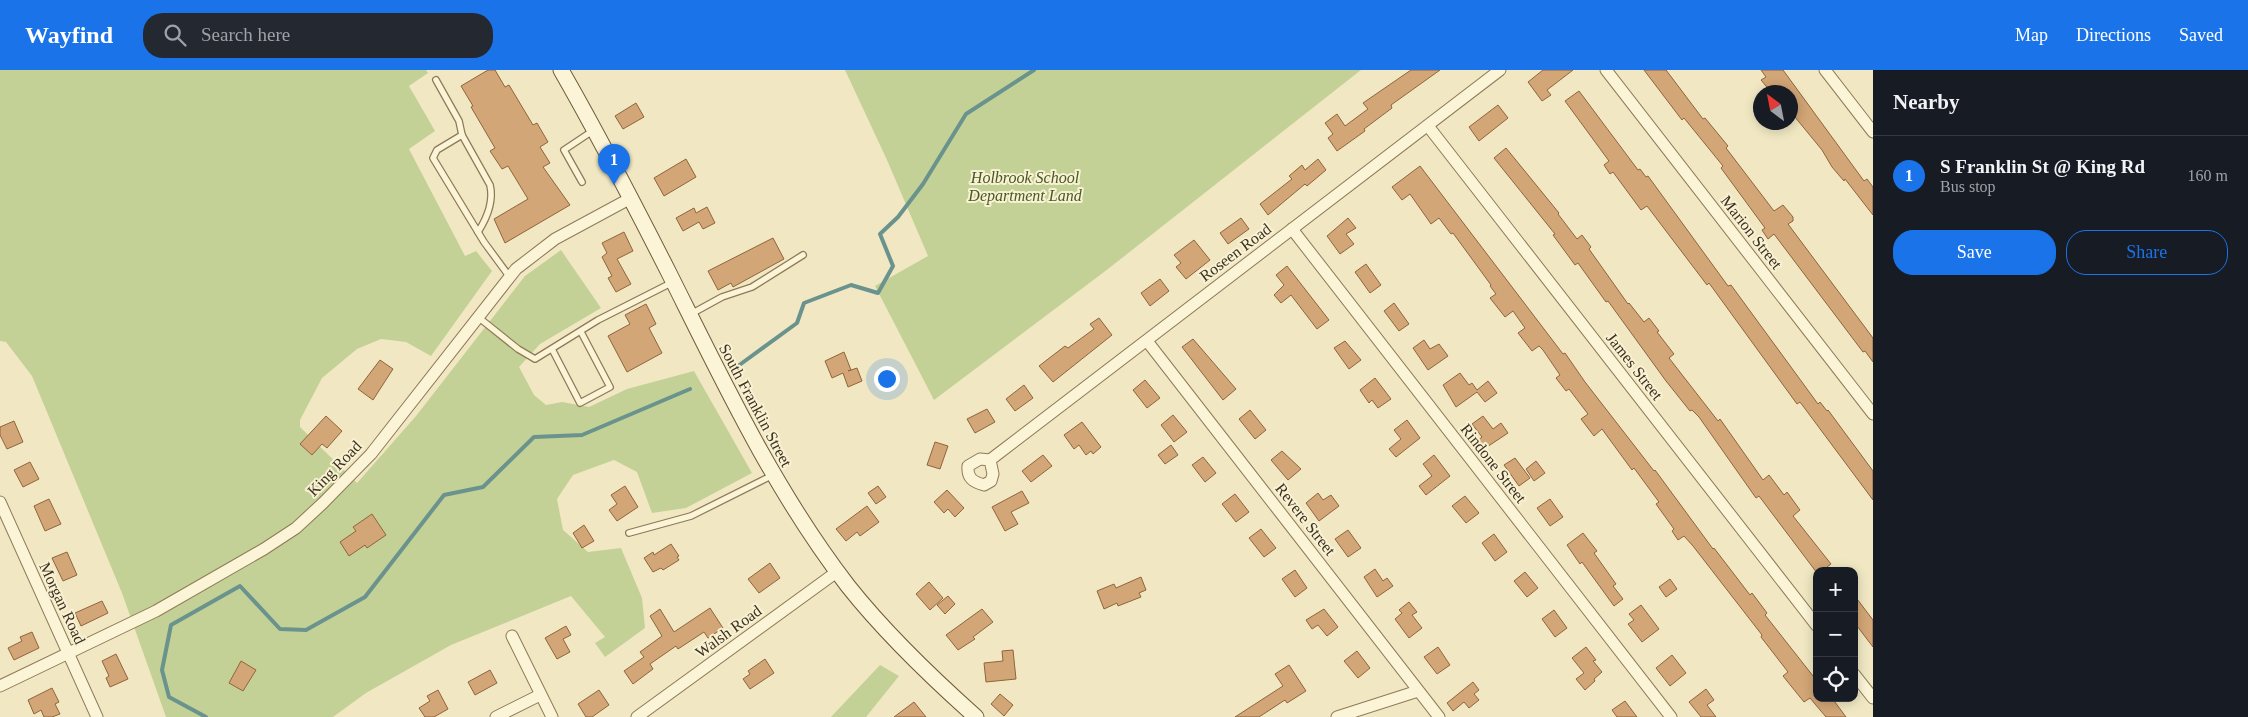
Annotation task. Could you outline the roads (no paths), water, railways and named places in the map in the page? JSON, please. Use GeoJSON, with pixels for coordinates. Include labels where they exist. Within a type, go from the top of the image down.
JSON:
{"type":"FeatureCollection","features":[{"type":"Feature","properties":{"kind":"main road","name":"South Franklin Street"},"geometry":{"type":"LineString","coordinates":[[561,70],[631,198],[733,404],[792,506],[838,571],[894,639],[976,717]]}},
{"type":"Feature","properties":{"kind":"street","name":"Roseen Road"},"geometry":{"type":"LineString","coordinates":[[990,460],[1500,70]]}},
{"type":"Feature","properties":{"kind":"street","name":"Marion Street"},"geometry":{"type":"LineString","coordinates":[[1606,70],[1873,414]]}},
{"type":"Feature","properties":{"kind":"street"},"geometry":{"type":"LineString","coordinates":[[1825,70],[1873,132]]}},
{"type":"Feature","properties":{"kind":"street","name":"James Street"},"geometry":{"type":"LineString","coordinates":[[1428,126],[1813,621]]}},
{"type":"Feature","properties":{"kind":"street","name":"King Road"},"geometry":{"type":"LineString","coordinates":[[0,686],[156,611],[264,549],[305,520],[371,454],[412,404],[509,276],[530,256],[555,239],[631,198]]}},
{"type":"Feature","properties":{"kind":"street","name":"Rindone Street"},"geometry":{"type":"LineString","coordinates":[[1292,230],[1671,717]]}},
{"type":"Feature","properties":{"kind":"street","name":"Revere Street"},"geometry":{"type":"LineString","coordinates":[[1147,341],[1439,717]]}},
{"type":"Feature","properties":{"kind":"street","name":"Morgan Road"},"geometry":{"type":"LineString","coordinates":[[0,502],[97,717]]}},
{"type":"Feature","properties":{"kind":"street","name":"Walsh Road"},"geometry":{"type":"LineString","coordinates":[[637,717],[838,571]]}},
{"type":"Feature","properties":{"kind":"street"},"geometry":{"type":"LineString","coordinates":[[512,636],[552,717]]}},
{"type":"Feature","properties":{"kind":"street"},"geometry":{"type":"LineString","coordinates":[[1858,679],[1873,698]]}},
{"type":"Feature","properties":{"kind":"street"},"geometry":{"type":"LineString","coordinates":[[1337,717],[1418,691]]}},
{"type":"Feature","properties":{"kind":"street"},"geometry":{"type":"LineString","coordinates":[[496,717],[540,694]]}},
{"type":"Feature","properties":{"kind":"lane"},"geometry":{"type":"LineString","coordinates":[[436,80],[459,121],[462,135],[492,193],[487,217],[478,232]]}},
{"type":"Feature","properties":{"kind":"lane"},"geometry":{"type":"LineString","coordinates":[[582,182],[564,150],[595,130]]}},
{"type":"Feature","properties":{"kind":"lane"},"geometry":{"type":"LineString","coordinates":[[462,135],[437,150],[433,158],[478,232],[509,276]]}},
{"type":"Feature","properties":{"kind":"lane"},"geometry":{"type":"LineString","coordinates":[[690,315],[722,297],[752,287],[804,255]]}},
{"type":"Feature","properties":{"kind":"lane"},"geometry":{"type":"LineString","coordinates":[[478,317],[518,349],[534,359],[598,320],[673,282]]}},
{"type":"Feature","properties":{"kind":"lane"},"geometry":{"type":"LineString","coordinates":[[552,349],[580,403],[610,387],[581,332]]}},
{"type":"Feature","properties":{"kind":"lane"},"geometry":{"type":"LineString","coordinates":[[629,533],[691,516],[773,475]]}},
{"type":"Feature","properties":{"kind":"waterway"},"geometry":{"type":"LineString","coordinates":[[738,366],[797,323],[804,303],[851,285],[878,293],[893,266],[880,234],[898,217],[923,184],[966,114],[1034,70]]}},
{"type":"Feature","properties":{"kind":"waterway"},"geometry":{"type":"LineString","coordinates":[[206,717],[169,697],[162,670],[171,625],[240,586],[280,629],[306,630],[365,597],[444,495],[483,487],[534,437],[582,435],[690,389]]}},
{"type":"Feature","properties":{"kind":"place","name":"S Franklin St @ King Rd"},"geometry":{"type":"Point","coordinates":[614,185]}},
{"type":"Feature","properties":{"kind":"park label","name":"Holbrook School Department Land"},"geometry":{"type":"Point","coordinates":[1025,186]}}]}
